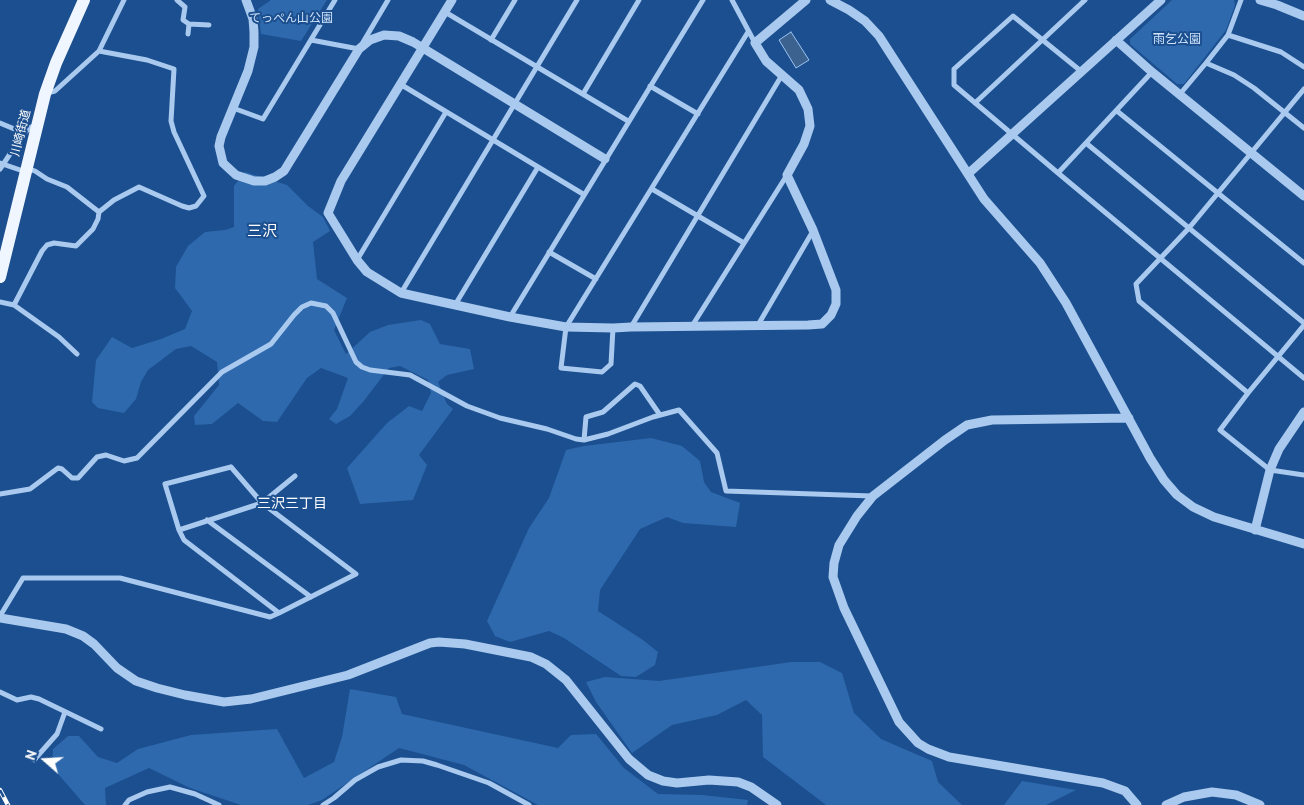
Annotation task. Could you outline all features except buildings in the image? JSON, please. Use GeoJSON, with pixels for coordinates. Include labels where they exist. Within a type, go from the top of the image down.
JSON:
{"type":"FeatureCollection","features":[{"type":"Feature","properties":{"kind":"main road","name":"川崎街道"},"geometry":{"type":"LineString","coordinates":[[0,277],[26,172],[30,130],[56,63],[84,0]]}},
{"type":"Feature","properties":{"kind":"street"},"geometry":{"type":"LineString","coordinates":[[45,94],[56,91],[99,50],[124,0]]}},
{"type":"Feature","properties":{"kind":"street"},"geometry":{"type":"LineString","coordinates":[[177,0],[185,7],[184,20],[189,24],[209,25]]}},
{"type":"Feature","properties":{"kind":"street"},"geometry":{"type":"LineString","coordinates":[[246,0],[253,19],[254,47],[248,71],[219,146],[223,162],[236,175],[254,181],[265,181],[284,171],[388,0]]}},
{"type":"Feature","properties":{"kind":"street"},"geometry":{"type":"LineString","coordinates":[[233,108],[264,119],[335,0]]}},
{"type":"Feature","properties":{"kind":"street"},"geometry":{"type":"LineString","coordinates":[[452,0],[341,181],[328,213],[357,260],[367,272],[400,292],[510,317],[566,327],[612,328],[822,324],[831,316],[836,304],[836,290],[813,230],[787,175]]}},
{"type":"Feature","properties":{"kind":"street"},"geometry":{"type":"LineString","coordinates":[[491,40],[515,0]]}},
{"type":"Feature","properties":{"kind":"street"},"geometry":{"type":"LineString","coordinates":[[400,292],[577,0]]}},
{"type":"Feature","properties":{"kind":"street"},"geometry":{"type":"LineString","coordinates":[[583,94],[640,0]]}},
{"type":"Feature","properties":{"kind":"street"},"geometry":{"type":"LineString","coordinates":[[510,317],[702,0]]}},
{"type":"Feature","properties":{"kind":"street"},"geometry":{"type":"LineString","coordinates":[[692,326],[787,175],[804,144],[810,126],[808,110],[799,90],[766,61],[748,32],[732,0]]}},
{"type":"Feature","properties":{"kind":"street"},"geometry":{"type":"LineString","coordinates":[[755,43],[806,0]]}},
{"type":"Feature","properties":{"kind":"street"},"geometry":{"type":"LineString","coordinates":[[830,0],[865,21],[879,36],[984,199],[1040,263],[1066,302],[1164,480],[1177,495],[1193,507],[1214,517],[1304,544]]}},
{"type":"Feature","properties":{"kind":"street"},"geometry":{"type":"LineString","coordinates":[[975,103],[1085,0]]}},
{"type":"Feature","properties":{"kind":"street"},"geometry":{"type":"LineString","coordinates":[[969,173],[1160,0]]}},
{"type":"Feature","properties":{"kind":"street"},"geometry":{"type":"LineString","coordinates":[[1180,94],[1206,64],[1228,34],[1241,0]]}},
{"type":"Feature","properties":{"kind":"street"},"geometry":{"type":"LineString","coordinates":[[1260,0],[1304,16]]}},
{"type":"Feature","properties":{"kind":"street"},"geometry":{"type":"LineString","coordinates":[[445,12],[628,121]]}},
{"type":"Feature","properties":{"kind":"street"},"geometry":{"type":"LineString","coordinates":[[1082,72],[1013,16],[954,69],[954,85],[1304,378]]}},
{"type":"Feature","properties":{"kind":"street"},"geometry":{"type":"LineString","coordinates":[[188,34],[189,24]]}},
{"type":"Feature","properties":{"kind":"street"},"geometry":{"type":"LineString","coordinates":[[612,328],[610,364],[602,372],[561,368],[566,327],[748,32]]}},
{"type":"Feature","properties":{"kind":"street"},"geometry":{"type":"LineString","coordinates":[[1228,34],[1281,52],[1304,67]]}},
{"type":"Feature","properties":{"kind":"street"},"geometry":{"type":"LineString","coordinates":[[311,40],[358,48],[370,40],[384,35],[399,36],[605,159]]}},
{"type":"Feature","properties":{"kind":"street"},"geometry":{"type":"LineString","coordinates":[[1116,40],[1152,72],[1304,196]]}},
{"type":"Feature","properties":{"kind":"street"},"geometry":{"type":"LineString","coordinates":[[14,305],[47,245],[54,243],[76,246],[94,229],[99,212],[114,200],[138,187],[189,208],[196,206],[204,196],[174,132],[171,121],[174,69],[147,60],[99,50]]}},
{"type":"Feature","properties":{"kind":"street"},"geometry":{"type":"LineString","coordinates":[[1206,64],[1234,75],[1254,88],[1304,128]]}},
{"type":"Feature","properties":{"kind":"street"},"geometry":{"type":"LineString","coordinates":[[1058,174],[1152,72]]}},
{"type":"Feature","properties":{"kind":"street"},"geometry":{"type":"LineString","coordinates":[[631,327],[782,75]]}},
{"type":"Feature","properties":{"kind":"street"},"geometry":{"type":"LineString","coordinates":[[400,84],[583,194]]}},
{"type":"Feature","properties":{"kind":"street"},"geometry":{"type":"LineString","coordinates":[[650,86],[698,114]]}},
{"type":"Feature","properties":{"kind":"street"},"geometry":{"type":"LineString","coordinates":[[1248,393],[1139,301],[1136,284],[1189,228],[1304,89]]}},
{"type":"Feature","properties":{"kind":"street"},"geometry":{"type":"LineString","coordinates":[[1117,111],[1304,263]]}},
{"type":"Feature","properties":{"kind":"street"},"geometry":{"type":"LineString","coordinates":[[357,260],[446,112]]}},
{"type":"Feature","properties":{"kind":"street"},"geometry":{"type":"LineString","coordinates":[[0,123],[30,130],[1,165],[26,172],[36,171],[47,179],[67,187],[99,212]]}},
{"type":"Feature","properties":{"kind":"street"},"geometry":{"type":"LineString","coordinates":[[1086,143],[1304,324],[1220,430],[1270,470],[1304,475]]}},
{"type":"Feature","properties":{"kind":"street"},"geometry":{"type":"LineString","coordinates":[[455,305],[538,167]]}},
{"type":"Feature","properties":{"kind":"street"},"geometry":{"type":"LineString","coordinates":[[652,189],[744,243]]}},
{"type":"Feature","properties":{"kind":"street"},"geometry":{"type":"LineString","coordinates":[[758,326],[813,230]]}},
{"type":"Feature","properties":{"kind":"street"},"geometry":{"type":"LineString","coordinates":[[549,252],[596,279]]}},
{"type":"Feature","properties":{"kind":"street"},"geometry":{"type":"LineString","coordinates":[[0,302],[14,305],[59,337],[77,354]]}},
{"type":"Feature","properties":{"kind":"street"},"geometry":{"type":"LineString","coordinates":[[0,494],[30,489],[58,468],[62,469],[72,478],[78,478],[97,457],[106,456],[124,461],[137,458],[222,372],[271,344],[298,311],[311,303],[326,306],[333,312],[356,362],[362,367],[370,370],[410,375],[467,406],[500,418],[584,440],[608,434],[678,410],[717,453],[726,490],[873,496]]}},
{"type":"Feature","properties":{"kind":"street"},"geometry":{"type":"LineString","coordinates":[[584,440],[586,417],[603,412],[635,384],[640,386],[660,415]]}},
{"type":"Feature","properties":{"kind":"street"},"geometry":{"type":"LineString","coordinates":[[1255,530],[1270,470],[1279,449],[1304,412]]}},
{"type":"Feature","properties":{"kind":"street"},"geometry":{"type":"LineString","coordinates":[[1129,418],[992,420],[967,426],[945,440],[873,496],[857,516],[840,546],[834,563],[833,577],[844,608],[899,722],[918,743],[949,757],[1103,783],[1125,791],[1138,805]]}},
{"type":"Feature","properties":{"kind":"street"},"geometry":{"type":"LineString","coordinates":[[279,613],[184,540],[179,530],[165,484],[231,467],[262,503],[356,574],[311,597],[279,613],[270,617],[120,578],[23,578],[0,617],[66,629],[83,636],[94,644],[117,668],[136,681],[185,695],[224,702],[251,699],[348,675],[434,642],[465,644],[531,657],[546,664],[566,680],[624,754],[648,775],[663,781],[677,783],[709,780],[738,782],[751,787],[777,805]]}},
{"type":"Feature","properties":{"kind":"street"},"geometry":{"type":"LineString","coordinates":[[179,530],[262,503],[295,476]]}},
{"type":"Feature","properties":{"kind":"street"},"geometry":{"type":"LineString","coordinates":[[207,520],[311,597]]}},
{"type":"Feature","properties":{"kind":"street"},"geometry":{"type":"LineString","coordinates":[[0,692],[18,700],[39,699],[100,729]]}},
{"type":"Feature","properties":{"kind":"street"},"geometry":{"type":"LineString","coordinates":[[34,760],[57,734],[65,712]]}},
{"type":"Feature","properties":{"kind":"street"},"geometry":{"type":"LineString","coordinates":[[323,805],[355,780],[378,767],[401,760],[423,760],[437,764],[489,783],[529,805]]}},
{"type":"Feature","properties":{"kind":"street"},"geometry":{"type":"LineString","coordinates":[[125,805],[129,800],[147,792],[170,787],[190,792],[219,805]]}},
{"type":"Feature","properties":{"kind":"street"},"geometry":{"type":"LineString","coordinates":[[1166,805],[1199,793],[1225,793],[1246,802],[1260,805]]}},
{"type":"Feature","properties":{"kind":"green space","name":"てっぺん山公園"},"geometry":{"type":"Polygon","coordinates":[[[271,0],[327,0],[301,41],[261,34],[258,9],[271,0]]]}},
{"type":"Feature","properties":{"kind":"green space","name":"雨乞公園"},"geometry":{"type":"Polygon","coordinates":[[[1172,0],[1234,0],[1235,5],[1226,30],[1184,84],[1177,84],[1130,44],[1130,39],[1172,0]]]}},
{"type":"Feature","properties":{"kind":"green space"},"geometry":{"type":"Polygon","coordinates":[[[245,172],[287,185],[308,206],[323,217],[330,231],[313,242],[317,279],[347,298],[334,330],[346,354],[370,332],[388,325],[421,320],[430,324],[440,344],[470,349],[474,369],[447,375],[438,382],[447,404],[453,409],[419,455],[427,465],[413,500],[360,504],[347,468],[387,423],[409,406],[422,411],[431,393],[428,380],[400,366],[389,368],[350,416],[336,424],[329,419],[337,409],[348,378],[321,368],[307,378],[277,422],[263,421],[238,403],[212,424],[195,425],[194,416],[219,385],[217,362],[191,346],[176,349],[148,370],[141,382],[136,399],[124,413],[98,408],[92,402],[96,360],[112,337],[132,348],[185,329],[192,311],[175,288],[176,267],[188,246],[205,232],[234,227],[234,186],[245,172]]]}},
{"type":"Feature","properties":{"kind":"green space"},"geometry":{"type":"Polygon","coordinates":[[[651,438],[682,446],[700,461],[704,482],[711,492],[740,503],[736,527],[683,523],[667,517],[640,529],[600,590],[598,611],[658,652],[655,665],[636,677],[621,676],[564,638],[549,631],[510,642],[495,636],[487,621],[529,528],[549,498],[566,450],[651,438]]]}},
{"type":"Feature","properties":{"kind":"green space"},"geometry":{"type":"Polygon","coordinates":[[[791,662],[820,662],[842,673],[854,713],[881,739],[932,761],[938,782],[962,805],[826,805],[763,757],[762,715],[746,700],[717,715],[672,725],[632,753],[596,702],[586,682],[605,677],[659,681],[791,662]]]}},
{"type":"Feature","properties":{"kind":"green space"},"geometry":{"type":"Polygon","coordinates":[[[350,689],[396,697],[402,714],[558,748],[571,735],[596,734],[624,768],[658,794],[702,795],[748,800],[747,805],[538,805],[464,765],[399,748],[322,800],[308,805],[241,805],[190,788],[149,768],[105,788],[106,805],[85,805],[52,767],[53,749],[68,736],[79,736],[98,757],[117,763],[138,749],[191,735],[277,729],[304,778],[334,762],[342,737],[350,689]]]}},
{"type":"Feature","properties":{"kind":"green space"},"geometry":{"type":"Polygon","coordinates":[[[1022,781],[1076,790],[1046,805],[1004,805],[1022,781]]]}},
{"type":"Feature","properties":{"kind":"shaded area"},"geometry":{"type":"Polygon","coordinates":[[[791,32],[809,60],[796,68],[779,40],[791,32]]]}},
{"type":"Feature","properties":{"kind":"railway"},"geometry":{"type":"LineString","coordinates":[[0,790],[8,805]]}},
{"type":"Feature","properties":{"kind":"district","name":"三沢"},"geometry":{"type":"Point","coordinates":[262,232]}},
{"type":"Feature","properties":{"kind":"district","name":"三沢三丁目"},"geometry":{"type":"Point","coordinates":[292,504]}}]}
